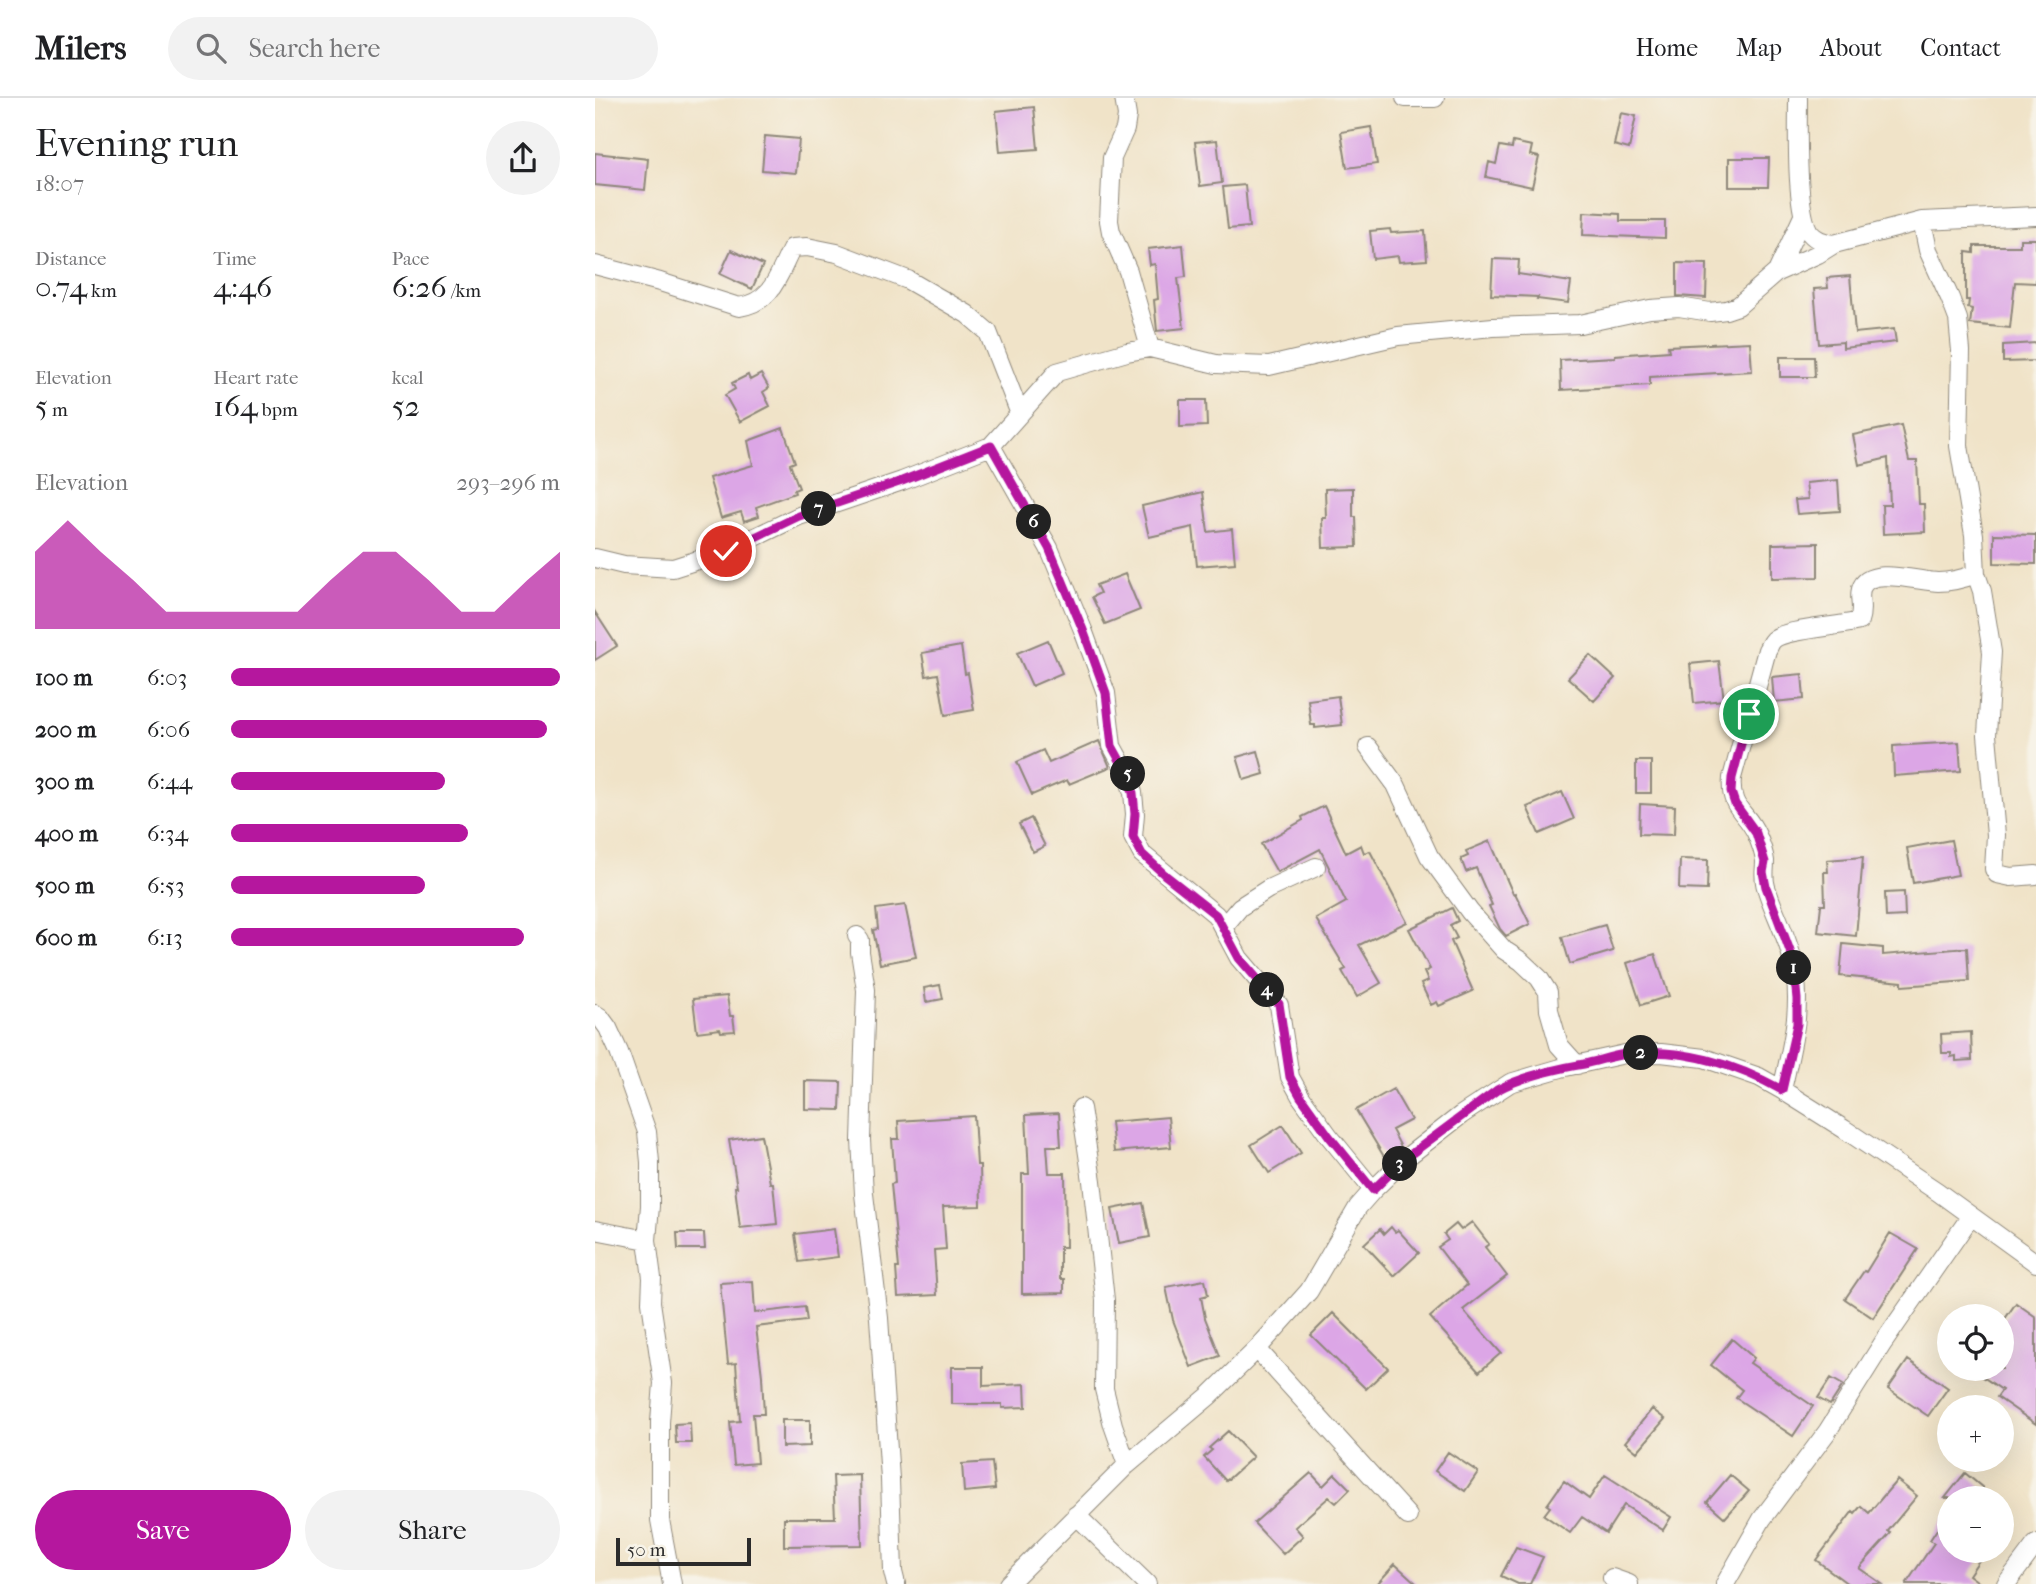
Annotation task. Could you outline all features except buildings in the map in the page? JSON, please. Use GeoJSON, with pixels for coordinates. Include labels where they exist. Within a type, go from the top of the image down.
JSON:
{"type":"FeatureCollection","features":[{"type":"Feature","properties":{"kind":"street"},"geometry":{"type":"LineString","coordinates":[[1124,98],[1127,116],[1125,129],[1112,158],[1109,221],[1128,271],[1150,348]]}},
{"type":"Feature","properties":{"kind":"street"},"geometry":{"type":"LineString","coordinates":[[1405,98],[1435,98]]}},
{"type":"Feature","properties":{"kind":"street"},"geometry":{"type":"LineString","coordinates":[[1798,98],[1803,216],[1809,232],[1819,242],[1834,244]]}},
{"type":"Feature","properties":{"kind":"street"},"geometry":{"type":"LineString","coordinates":[[1777,272],[1803,216]]}},
{"type":"Feature","properties":{"kind":"street"},"geometry":{"type":"LineString","coordinates":[[595,558],[624,565],[673,568],[726,551],[799,516],[902,481],[991,446],[1057,372],[1127,352],[1150,348],[1216,364],[1269,366],[1398,336],[1493,327],[1580,324],[1650,309],[1679,307],[1710,312],[1726,310],[1738,306],[1777,272],[1834,244],[1922,221],[2036,216]]}},
{"type":"Feature","properties":{"kind":"street"},"geometry":{"type":"LineString","coordinates":[[1922,221],[1928,250],[1958,319],[1961,351],[1959,446],[1976,573],[1982,591],[1992,652],[1987,735],[1996,835],[1994,869],[1997,874],[2004,876],[2036,875]]}},
{"type":"Feature","properties":{"kind":"street"},"geometry":{"type":"LineString","coordinates":[[595,265],[739,307],[751,305],[769,293],[792,248],[807,247],[838,253],[908,280],[967,314],[988,332],[1020,414]]}},
{"type":"Feature","properties":{"kind":"street"},"geometry":{"type":"LineString","coordinates":[[991,446],[1049,548],[1106,693],[1112,746],[1128,775],[1133,793],[1133,837],[1142,854],[1216,915],[1239,958],[1279,1004],[1290,1077],[1329,1136],[1373,1190]]}},
{"type":"Feature","properties":{"kind":"street"},"geometry":{"type":"LineString","coordinates":[[1782,1090],[1797,1024],[1793,959],[1766,887],[1763,872],[1765,862],[1756,833],[1735,804],[1731,792],[1732,778],[1767,650],[1773,640],[1783,634],[1859,621],[1863,612],[1861,589],[1872,577],[1940,583],[1976,573]]}},
{"type":"Feature","properties":{"kind":"street"},"geometry":{"type":"LineString","coordinates":[[1368,747],[1396,785],[1429,856],[1470,912],[1504,950],[1539,978],[1548,992],[1549,1010],[1559,1045],[1577,1065]]}},
{"type":"Feature","properties":{"kind":"street"},"geometry":{"type":"LineString","coordinates":[[1224,926],[1240,908],[1268,890],[1316,867]]}},
{"type":"Feature","properties":{"kind":"street"},"geometry":{"type":"LineString","coordinates":[[857,936],[860,940],[866,990],[861,1140],[863,1194],[879,1318],[890,1479],[893,1572],[896,1584]]}},
{"type":"Feature","properties":{"kind":"street"},"geometry":{"type":"LineString","coordinates":[[595,1014],[608,1028],[619,1052],[647,1132],[650,1162],[647,1240],[652,1278],[653,1326],[660,1352],[663,1382],[660,1422],[660,1520],[672,1584]]}},
{"type":"Feature","properties":{"kind":"street"},"geometry":{"type":"LineString","coordinates":[[1008,1584],[1127,1465],[1209,1396],[1257,1349],[1309,1291],[1358,1207],[1373,1190],[1407,1157],[1510,1083],[1625,1054],[1661,1052],[1704,1058],[1759,1077],[1782,1090],[1844,1129],[2036,1263]]}},
{"type":"Feature","properties":{"kind":"street"},"geometry":{"type":"LineString","coordinates":[[1081,1108],[1105,1300],[1104,1389],[1127,1465]]}},
{"type":"Feature","properties":{"kind":"street"},"geometry":{"type":"LineString","coordinates":[[1725,1584],[1762,1519],[1827,1432],[1882,1343],[1971,1216]]}},
{"type":"Feature","properties":{"kind":"street"},"geometry":{"type":"LineString","coordinates":[[595,1230],[647,1240]]}},
{"type":"Feature","properties":{"kind":"street"},"geometry":{"type":"LineString","coordinates":[[1257,1349],[1408,1516]]}},
{"type":"Feature","properties":{"kind":"street"},"geometry":{"type":"LineString","coordinates":[[1076,1515],[1147,1584]]}},
{"type":"Feature","properties":{"kind":"street"},"geometry":{"type":"LineString","coordinates":[[2006,1584],[2036,1544]]}},
{"type":"Feature","properties":{"kind":"route"},"geometry":{"type":"LineString","coordinates":[[726,551],[799,516],[902,481],[991,446],[1049,548],[1106,693],[1112,746],[1128,775],[1133,793],[1133,837],[1142,854],[1216,915],[1239,958],[1279,1004],[1290,1077],[1329,1136],[1373,1190],[1407,1157],[1497,1090],[1510,1083],[1561,1068],[1625,1054],[1661,1052],[1704,1058],[1759,1077],[1782,1090],[1797,1024],[1793,959],[1766,887],[1763,872],[1765,862],[1756,833],[1735,804],[1731,792],[1732,778],[1749,714]]}}]}
